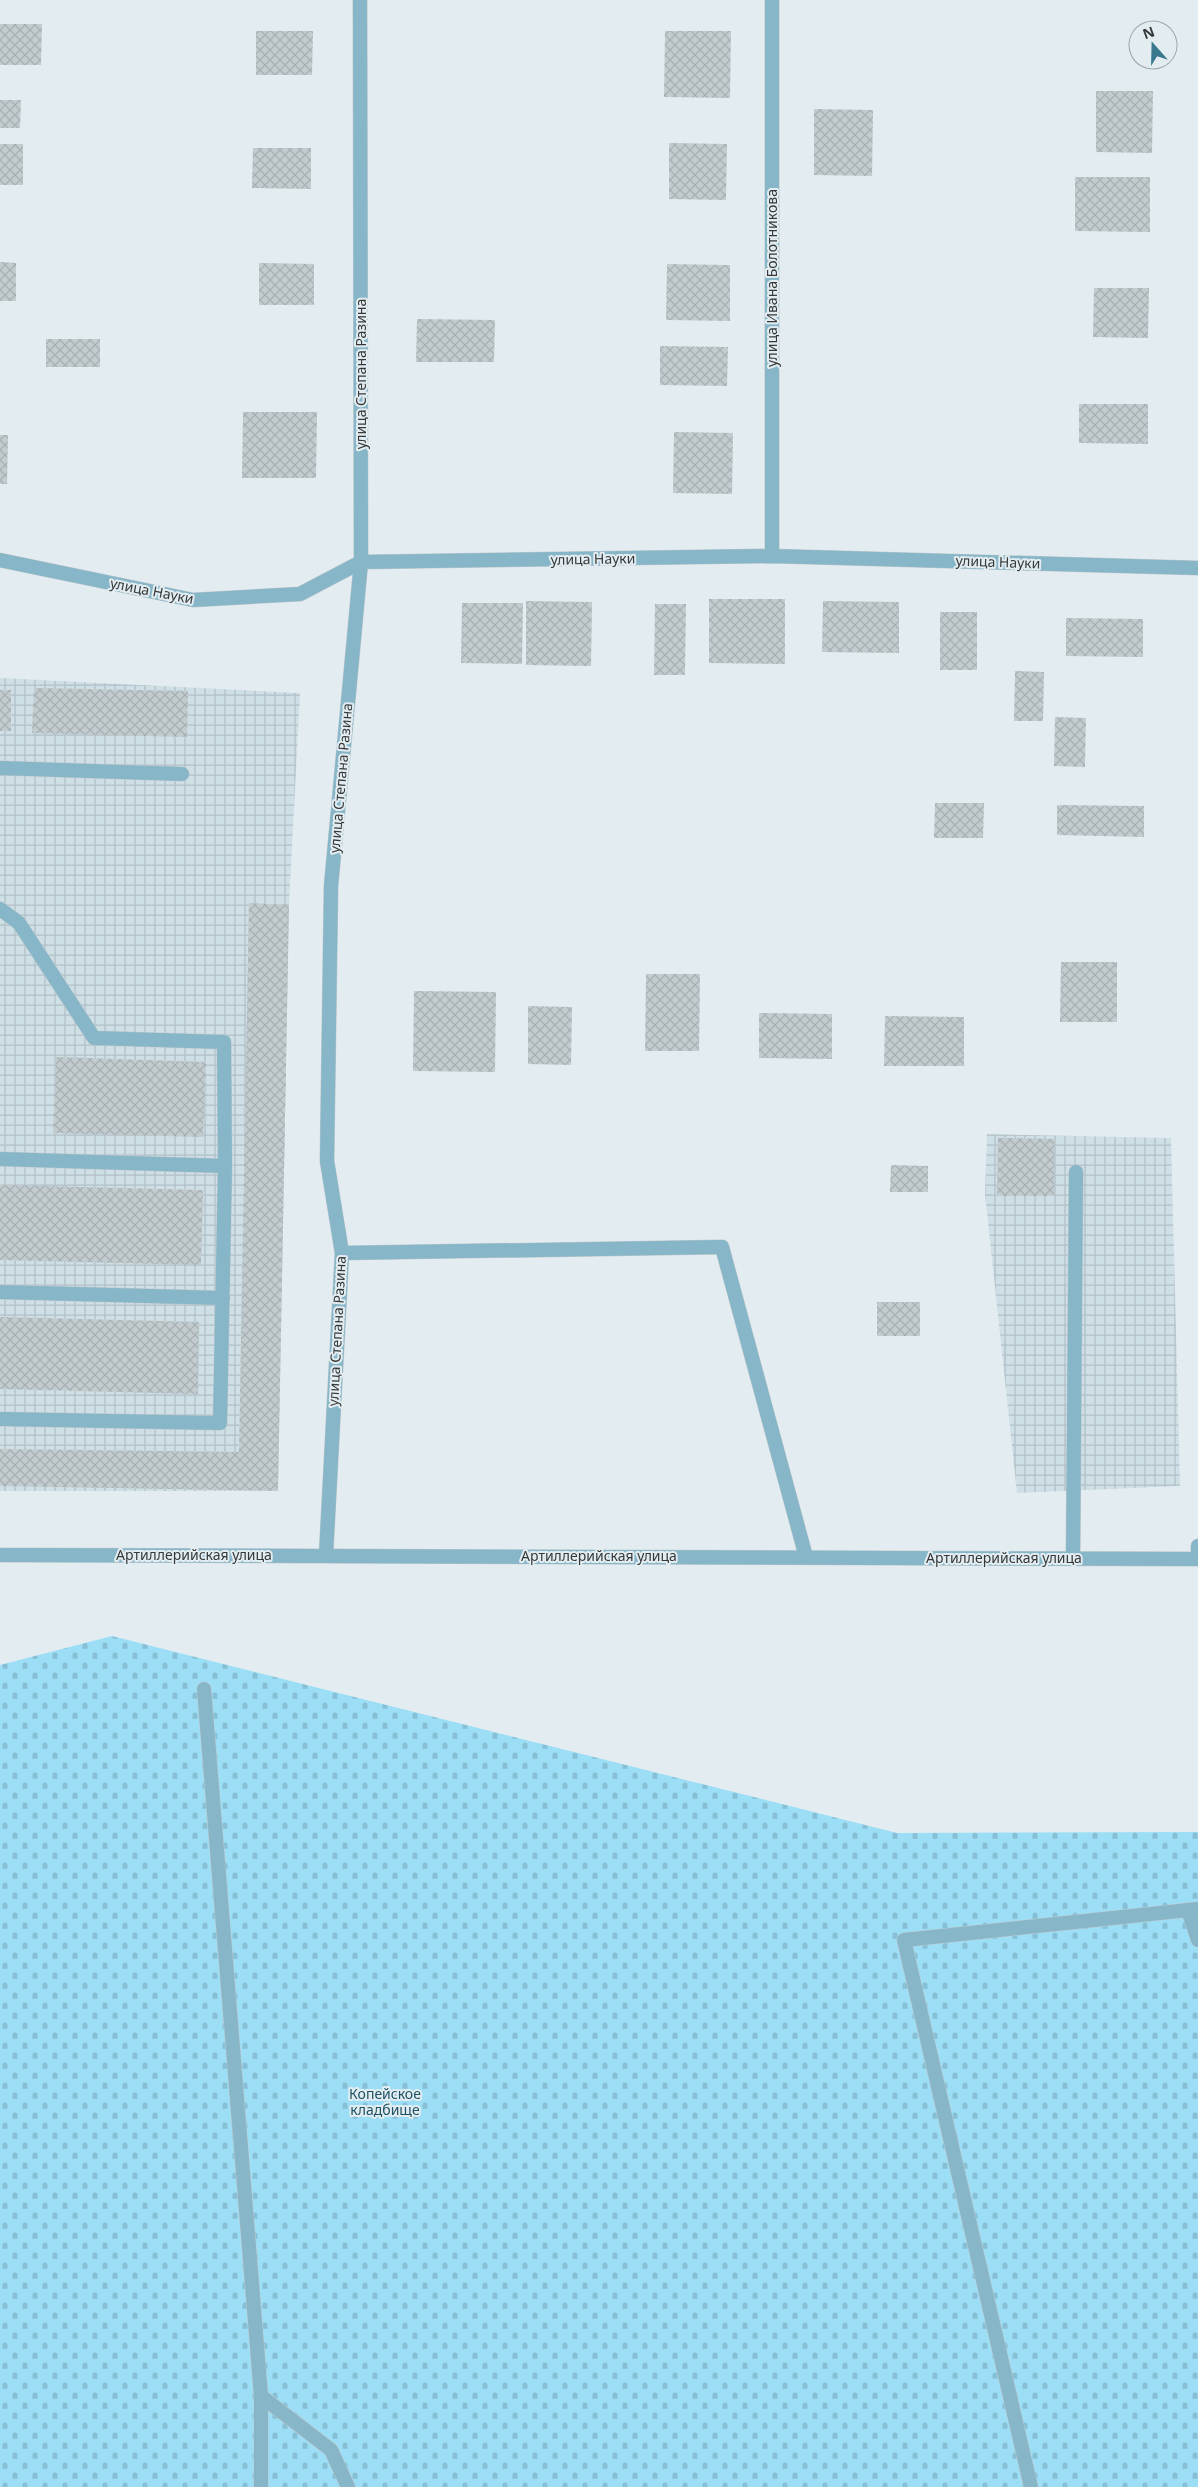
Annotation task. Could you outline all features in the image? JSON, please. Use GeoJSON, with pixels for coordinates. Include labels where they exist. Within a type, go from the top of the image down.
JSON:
{"type":"FeatureCollection","features":[{"type":"Feature","properties":{"kind":"street","name":"улица Степана Разина"},"geometry":{"type":"LineString","coordinates":[[326,1555],[342,1253],[327,1161],[331,886],[361,562],[360,0]]}},
{"type":"Feature","properties":{"kind":"street","name":"улица Ивана Болотникова"},"geometry":{"type":"LineString","coordinates":[[772,0],[772,556]]}},
{"type":"Feature","properties":{"kind":"street","name":"улица Науки"},"geometry":{"type":"LineString","coordinates":[[0,560],[193,600],[300,594],[361,562],[772,556],[1198,568]]}},
{"type":"Feature","properties":{"kind":"street"},"geometry":{"type":"LineString","coordinates":[[0,768],[182,774]]}},
{"type":"Feature","properties":{"kind":"street"},"geometry":{"type":"LineString","coordinates":[[0,908],[19,923],[94,1038],[224,1042],[225,1166],[220,1423],[0,1419]]}},
{"type":"Feature","properties":{"kind":"street"},"geometry":{"type":"LineString","coordinates":[[0,1159],[225,1166]]}},
{"type":"Feature","properties":{"kind":"street"},"geometry":{"type":"LineString","coordinates":[[1073,1559],[1076,1172]]}},
{"type":"Feature","properties":{"kind":"street"},"geometry":{"type":"LineString","coordinates":[[342,1253],[722,1247],[806,1557]]}},
{"type":"Feature","properties":{"kind":"street"},"geometry":{"type":"LineString","coordinates":[[0,1292],[223,1298]]}},
{"type":"Feature","properties":{"kind":"street"},"geometry":{"type":"LineString","coordinates":[[1198,1546],[1198,1559]]}},
{"type":"Feature","properties":{"kind":"street","name":"Артиллерийская улица"},"geometry":{"type":"LineString","coordinates":[[0,1555],[1198,1559]]}},
{"type":"Feature","properties":{"kind":"street"},"geometry":{"type":"LineString","coordinates":[[204,1689],[261,2396],[261,2487]]}},
{"type":"Feature","properties":{"kind":"street"},"geometry":{"type":"LineString","coordinates":[[1031,2487],[904,1940],[1193,1909],[1198,1940]]}},
{"type":"Feature","properties":{"kind":"street"},"geometry":{"type":"LineString","coordinates":[[261,2396],[331,2450],[348,2487]]}},
{"type":"Feature","properties":{"kind":"shaded area"},"geometry":{"type":"Polygon","coordinates":[[[0,678],[300,693],[289,905],[278,1491],[0,1491],[0,678]]]}},
{"type":"Feature","properties":{"kind":"shaded area"},"geometry":{"type":"Polygon","coordinates":[[[987,1134],[1171,1138],[1180,1486],[1017,1493],[985,1194],[987,1134]]]}},
{"type":"Feature","properties":{"kind":"green space","name":"Копейское кладбище"},"geometry":{"type":"Polygon","coordinates":[[[112,1636],[897,1833],[1198,1832],[1198,2487],[0,2487],[0,1665],[112,1636]]]}},
{"type":"Feature","properties":{"kind":"building"},"geometry":{"type":"Polygon","coordinates":[[[0,24],[42,24],[41,65],[0,65],[0,24]]]}},
{"type":"Feature","properties":{"kind":"building"},"geometry":{"type":"Polygon","coordinates":[[[256,31],[313,31],[312,75],[256,75],[256,31]]]}},
{"type":"Feature","properties":{"kind":"building"},"geometry":{"type":"Polygon","coordinates":[[[665,31],[731,31],[730,98],[664,97],[665,31]]]}},
{"type":"Feature","properties":{"kind":"building"},"geometry":{"type":"Polygon","coordinates":[[[1096,91],[1153,91],[1152,153],[1096,152],[1096,91]]]}},
{"type":"Feature","properties":{"kind":"building"},"geometry":{"type":"Polygon","coordinates":[[[0,100],[21,100],[20,128],[0,128],[0,100]]]}},
{"type":"Feature","properties":{"kind":"building"},"geometry":{"type":"Polygon","coordinates":[[[814,109],[873,110],[872,176],[814,175],[814,109]]]}},
{"type":"Feature","properties":{"kind":"building"},"geometry":{"type":"Polygon","coordinates":[[[669,143],[727,144],[726,200],[669,199],[669,143]]]}},
{"type":"Feature","properties":{"kind":"building"},"geometry":{"type":"Polygon","coordinates":[[[0,144],[23,144],[23,185],[0,185],[0,144]]]}},
{"type":"Feature","properties":{"kind":"building"},"geometry":{"type":"Polygon","coordinates":[[[253,148],[311,148],[311,189],[252,188],[253,148]]]}},
{"type":"Feature","properties":{"kind":"building"},"geometry":{"type":"Polygon","coordinates":[[[1075,177],[1150,177],[1150,232],[1075,231],[1075,177]]]}},
{"type":"Feature","properties":{"kind":"building"},"geometry":{"type":"Polygon","coordinates":[[[0,262],[16,263],[16,301],[0,301],[0,262]]]}},
{"type":"Feature","properties":{"kind":"building"},"geometry":{"type":"Polygon","coordinates":[[[259,263],[314,264],[314,305],[259,305],[259,263]]]}},
{"type":"Feature","properties":{"kind":"building"},"geometry":{"type":"Polygon","coordinates":[[[667,264],[730,265],[730,321],[666,320],[667,264]]]}},
{"type":"Feature","properties":{"kind":"building"},"geometry":{"type":"Polygon","coordinates":[[[1094,288],[1149,288],[1148,338],[1093,337],[1094,288]]]}},
{"type":"Feature","properties":{"kind":"building"},"geometry":{"type":"Polygon","coordinates":[[[417,319],[495,320],[494,362],[416,362],[417,319]]]}},
{"type":"Feature","properties":{"kind":"building"},"geometry":{"type":"Polygon","coordinates":[[[46,339],[100,339],[100,367],[46,367],[46,339]]]}},
{"type":"Feature","properties":{"kind":"building"},"geometry":{"type":"Polygon","coordinates":[[[660,346],[728,347],[727,386],[660,385],[660,346]]]}},
{"type":"Feature","properties":{"kind":"building"},"geometry":{"type":"Polygon","coordinates":[[[1079,404],[1148,404],[1148,444],[1079,443],[1079,404]]]}},
{"type":"Feature","properties":{"kind":"building"},"geometry":{"type":"Polygon","coordinates":[[[243,412],[317,412],[316,478],[242,478],[243,412]]]}},
{"type":"Feature","properties":{"kind":"building"},"geometry":{"type":"Polygon","coordinates":[[[674,432],[733,433],[732,494],[673,493],[674,432]]]}},
{"type":"Feature","properties":{"kind":"building"},"geometry":{"type":"Polygon","coordinates":[[[0,435],[8,435],[7,484],[0,484],[0,435]]]}},
{"type":"Feature","properties":{"kind":"building"},"geometry":{"type":"Polygon","coordinates":[[[709,599],[785,599],[785,664],[709,663],[709,599]]]}},
{"type":"Feature","properties":{"kind":"building"},"geometry":{"type":"Polygon","coordinates":[[[526,601],[592,602],[591,666],[526,665],[526,601]]]}},
{"type":"Feature","properties":{"kind":"building"},"geometry":{"type":"Polygon","coordinates":[[[823,601],[899,602],[899,653],[822,652],[823,601]]]}},
{"type":"Feature","properties":{"kind":"building"},"geometry":{"type":"Polygon","coordinates":[[[462,603],[523,603],[522,664],[461,663],[462,603]]]}},
{"type":"Feature","properties":{"kind":"building"},"geometry":{"type":"Polygon","coordinates":[[[655,604],[686,604],[685,675],[654,675],[655,604]]]}},
{"type":"Feature","properties":{"kind":"building"},"geometry":{"type":"Polygon","coordinates":[[[940,612],[977,612],[977,670],[940,670],[940,612]]]}},
{"type":"Feature","properties":{"kind":"building"},"geometry":{"type":"Polygon","coordinates":[[[1066,618],[1143,619],[1143,657],[1066,656],[1066,618]]]}},
{"type":"Feature","properties":{"kind":"building"},"geometry":{"type":"Polygon","coordinates":[[[1015,671],[1044,672],[1043,721],[1014,721],[1015,671]]]}},
{"type":"Feature","properties":{"kind":"building"},"geometry":{"type":"Polygon","coordinates":[[[34,688],[188,691],[187,737],[32,733],[34,688]]]}},
{"type":"Feature","properties":{"kind":"building"},"geometry":{"type":"Polygon","coordinates":[[[0,690],[11,690],[11,731],[0,731],[0,690]]]}},
{"type":"Feature","properties":{"kind":"building"},"geometry":{"type":"Polygon","coordinates":[[[1055,717],[1086,718],[1085,767],[1054,766],[1055,717]]]}},
{"type":"Feature","properties":{"kind":"building"},"geometry":{"type":"Polygon","coordinates":[[[935,803],[984,803],[983,838],[934,838],[935,803]]]}},
{"type":"Feature","properties":{"kind":"building"},"geometry":{"type":"Polygon","coordinates":[[[1057,805],[1144,806],[1144,837],[1057,835],[1057,805]]]}},
{"type":"Feature","properties":{"kind":"building"},"geometry":{"type":"Polygon","coordinates":[[[249,903],[289,905],[278,1491],[0,1486],[0,1449],[239,1452],[249,903]]]}},
{"type":"Feature","properties":{"kind":"building"},"geometry":{"type":"Polygon","coordinates":[[[1061,962],[1117,962],[1117,1022],[1060,1022],[1061,962]]]}},
{"type":"Feature","properties":{"kind":"building"},"geometry":{"type":"Polygon","coordinates":[[[646,974],[700,974],[699,1051],[645,1051],[646,974]]]}},
{"type":"Feature","properties":{"kind":"building"},"geometry":{"type":"Polygon","coordinates":[[[414,991],[496,992],[495,1072],[413,1071],[414,991]]]}},
{"type":"Feature","properties":{"kind":"building"},"geometry":{"type":"Polygon","coordinates":[[[528,1006],[572,1007],[571,1065],[528,1064],[528,1006]]]}},
{"type":"Feature","properties":{"kind":"building"},"geometry":{"type":"Polygon","coordinates":[[[759,1013],[832,1014],[832,1059],[759,1058],[759,1013]]]}},
{"type":"Feature","properties":{"kind":"building"},"geometry":{"type":"Polygon","coordinates":[[[885,1016],[964,1017],[964,1066],[884,1066],[885,1016]]]}},
{"type":"Feature","properties":{"kind":"building"},"geometry":{"type":"Polygon","coordinates":[[[56,1057],[206,1062],[203,1137],[53,1133],[56,1057]]]}},
{"type":"Feature","properties":{"kind":"building"},"geometry":{"type":"Polygon","coordinates":[[[998,1138],[1054,1139],[1054,1196],[997,1196],[998,1138]]]}},
{"type":"Feature","properties":{"kind":"building"},"geometry":{"type":"Polygon","coordinates":[[[891,1165],[928,1166],[928,1192],[890,1192],[891,1165]]]}},
{"type":"Feature","properties":{"kind":"building"},"geometry":{"type":"Polygon","coordinates":[[[0,1185],[203,1190],[201,1265],[0,1260],[0,1185]]]}},
{"type":"Feature","properties":{"kind":"building"},"geometry":{"type":"Polygon","coordinates":[[[877,1302],[920,1302],[920,1336],[877,1336],[877,1302]]]}},
{"type":"Feature","properties":{"kind":"building"},"geometry":{"type":"Polygon","coordinates":[[[0,1317],[199,1322],[198,1394],[0,1389],[0,1317]]]}}]}
